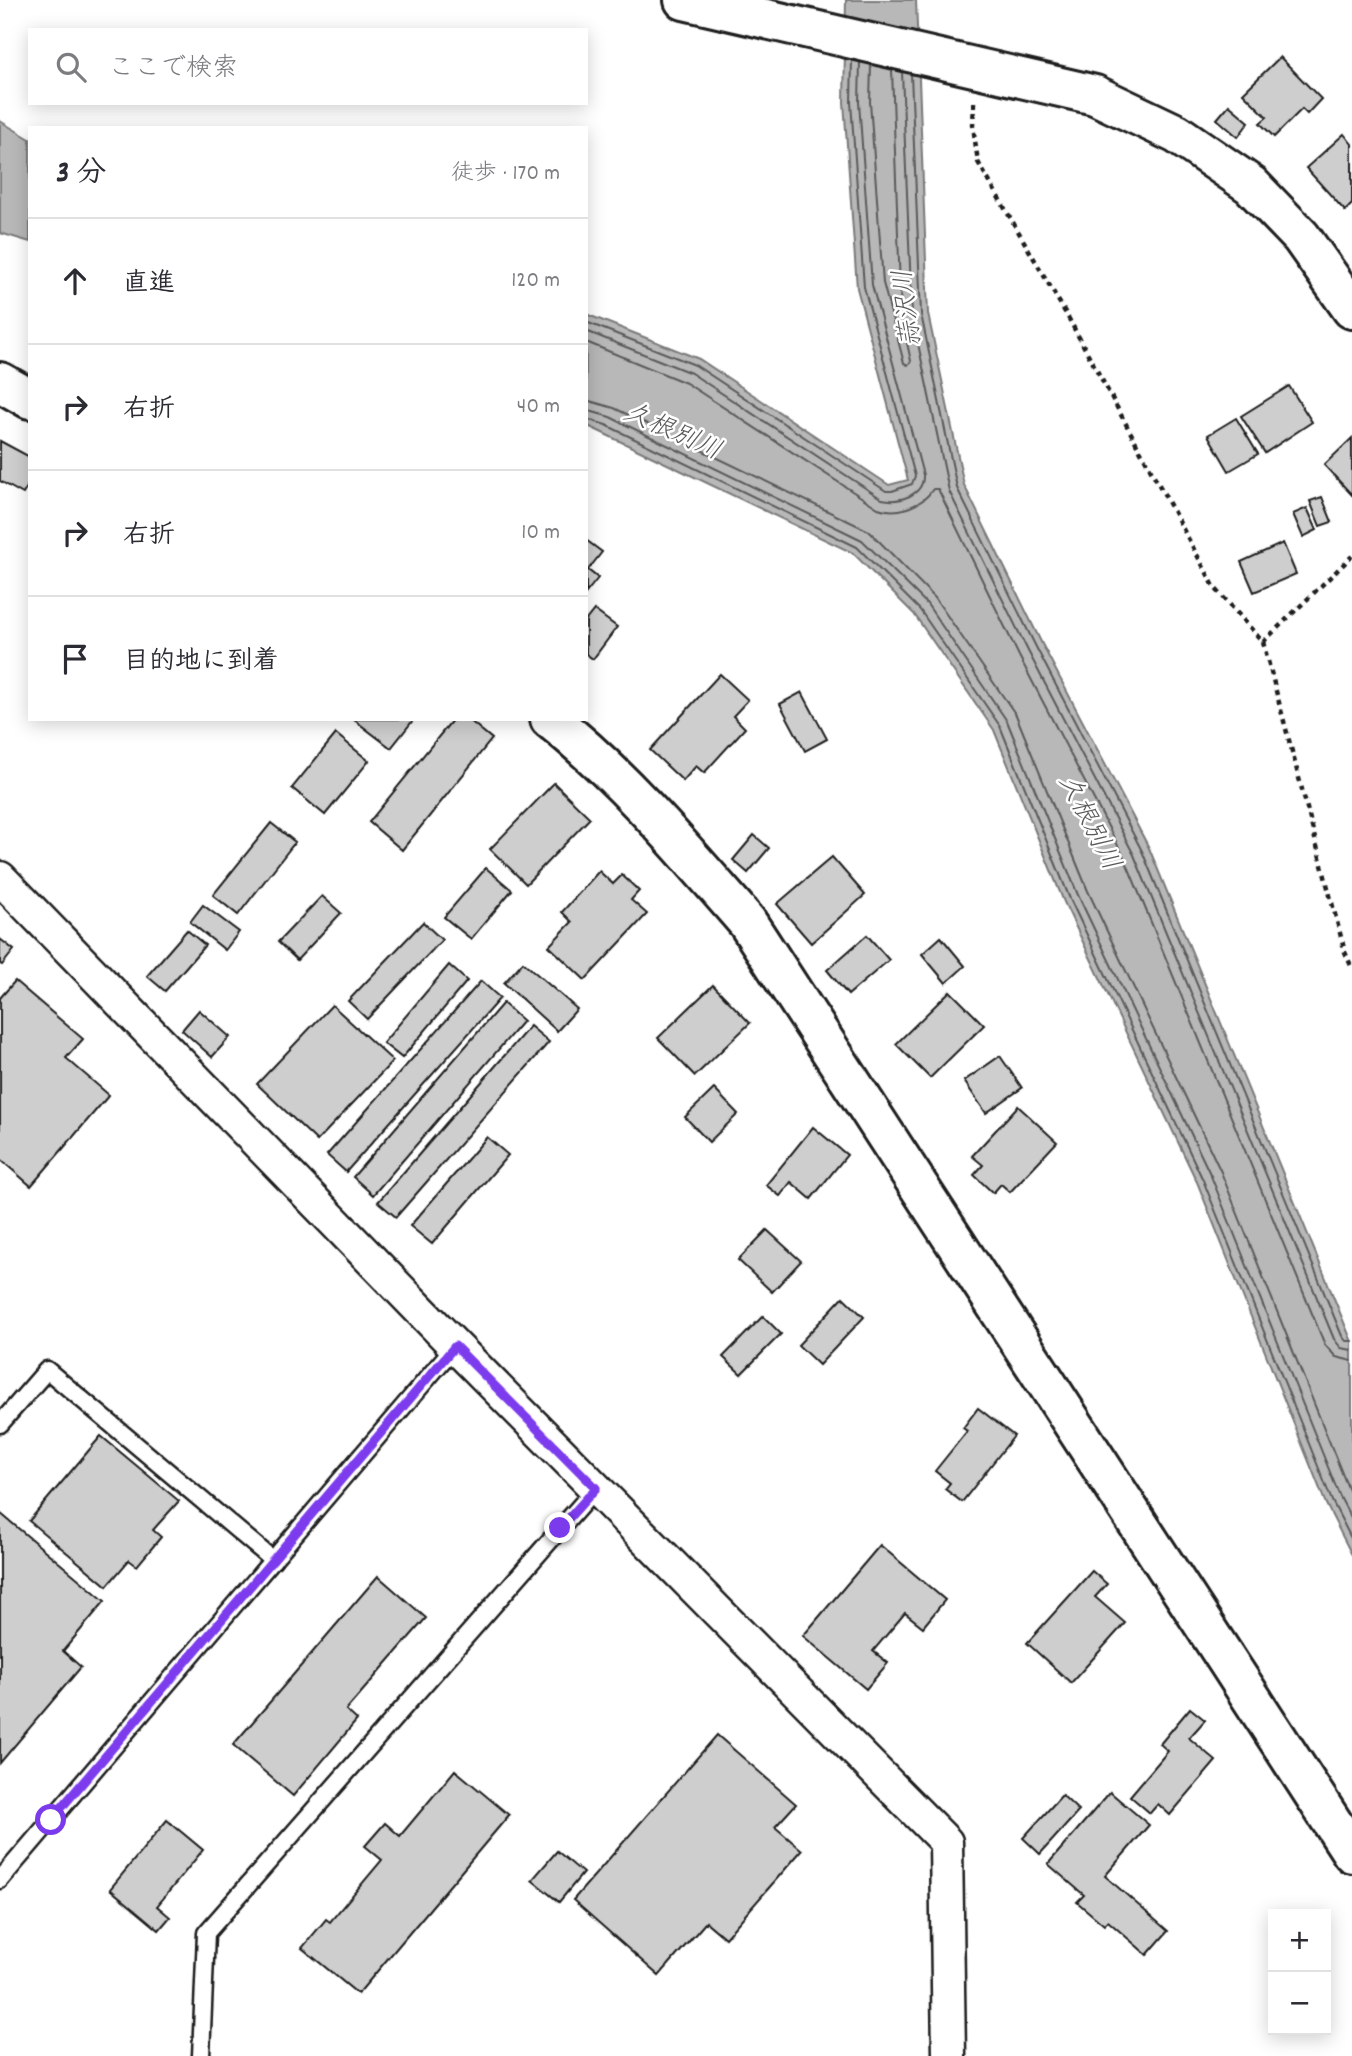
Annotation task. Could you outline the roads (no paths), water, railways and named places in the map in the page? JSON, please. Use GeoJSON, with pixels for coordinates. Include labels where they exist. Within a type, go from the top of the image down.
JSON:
{"type":"FeatureCollection","features":[{"type":"Feature","properties":{"kind":"street"},"geometry":{"type":"LineString","coordinates":[[684,0],[1095,95],[1177,134],[1251,185],[1301,237],[1352,309]]}},
{"type":"Feature","properties":{"kind":"street"},"geometry":{"type":"LineString","coordinates":[[0,382],[28,398]]}},
{"type":"Feature","properties":{"kind":"street"},"geometry":{"type":"LineString","coordinates":[[552,721],[620,781],[667,830],[747,922],[1352,1853]]}},
{"type":"Feature","properties":{"kind":"street"},"geometry":{"type":"LineString","coordinates":[[0,878],[455,1346],[946,1842],[949,2056]]}},
{"type":"Feature","properties":{"kind":"lane"},"geometry":{"type":"LineString","coordinates":[[0,1880],[455,1346]]}},
{"type":"Feature","properties":{"kind":"lane"},"geometry":{"type":"LineString","coordinates":[[0,1424],[47,1370],[273,1560]]}},
{"type":"Feature","properties":{"kind":"lane"},"geometry":{"type":"LineString","coordinates":[[201,2056],[206,1933],[596,1488]]}},
{"type":"Feature","properties":{"kind":"water"},"geometry":{"type":"Polygon","coordinates":[[[846,0],[916,0],[928,314],[964,485],[1042,644],[1149,848],[1352,1342],[1352,1555],[1326,1504],[1197,1182],[1064,902],[994,730],[914,614],[853,553],[588,426],[588,315],[699,359],[889,485],[908,480],[857,288],[844,102],[846,0]]]}},
{"type":"Feature","properties":{"kind":"water"},"geometry":{"type":"Polygon","coordinates":[[[0,121],[28,138],[28,241],[0,233],[0,121]]]}},
{"type":"Feature","properties":{"kind":"water label","name":"蒜沢川"},"geometry":{"type":"Point","coordinates":[909,308]}},
{"type":"Feature","properties":{"kind":"water label","name":"久根別川"},"geometry":{"type":"Point","coordinates":[672,433]}},
{"type":"Feature","properties":{"kind":"water label","name":"久根別川"},"geometry":{"type":"Point","coordinates":[1088,823]}}]}
